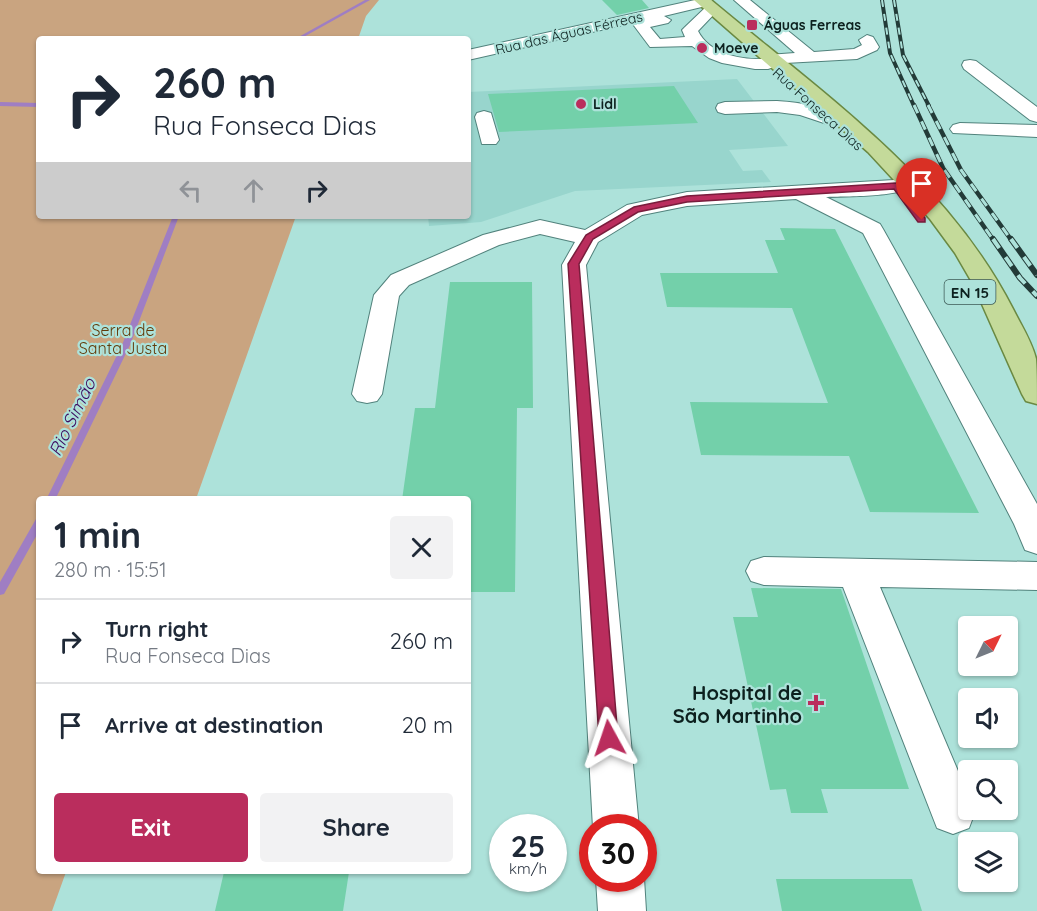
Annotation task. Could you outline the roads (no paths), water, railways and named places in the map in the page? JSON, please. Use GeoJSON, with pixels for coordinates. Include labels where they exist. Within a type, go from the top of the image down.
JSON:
{"type":"FeatureCollection","features":[{"type":"Feature","properties":{"kind":"main road","name":"Rua Fonseca Dias"},"geometry":{"type":"LineString","coordinates":[[706,4],[740,34],[740,39],[774,62],[792,94],[827,118],[937,213],[974,265],[1022,357],[1037,394]]}},
{"type":"Feature","properties":{"kind":"main road","name":"Rua Fonseca Dias"},"geometry":{"type":"LineString","coordinates":[[792,94],[860,132],[900,180],[962,277],[998,349],[1037,402]]}},
{"type":"Feature","properties":{"kind":"street"},"geometry":{"type":"LineString","coordinates":[[741,0],[810,57]]}},
{"type":"Feature","properties":{"kind":"street"},"geometry":{"type":"LineString","coordinates":[[706,4],[695,33],[709,54],[774,62],[857,54],[871,47],[867,40]]}},
{"type":"Feature","properties":{"kind":"street","name":"Rua das Águas Férreas"},"geometry":{"type":"LineString","coordinates":[[471,54],[706,4]]}},
{"type":"Feature","properties":{"kind":"street"},"geometry":{"type":"LineString","coordinates":[[970,65],[1037,116]]}},
{"type":"Feature","properties":{"kind":"street"},"geometry":{"type":"LineString","coordinates":[[722,103],[792,94]]}},
{"type":"Feature","properties":{"kind":"street"},"geometry":{"type":"LineString","coordinates":[[483,117],[489,140]]}},
{"type":"Feature","properties":{"kind":"street"},"geometry":{"type":"LineString","coordinates":[[960,129],[1037,131]]}},
{"type":"Feature","properties":{"kind":"street"},"geometry":{"type":"LineString","coordinates":[[615,814],[574,264],[589,238],[634,210],[687,199],[800,191],[900,180]]}},
{"type":"Feature","properties":{"kind":"street"},"geometry":{"type":"LineString","coordinates":[[800,191],[872,228],[1031,524],[1037,541]]}},
{"type":"Feature","properties":{"kind":"street"},"geometry":{"type":"LineString","coordinates":[[367,394],[387,295],[400,280],[491,240],[540,227],[589,238]]}},
{"type":"Feature","properties":{"kind":"street"},"geometry":{"type":"LineString","coordinates":[[764,571],[1037,576]]}},
{"type":"Feature","properties":{"kind":"street"},"geometry":{"type":"LineString","coordinates":[[856,573],[953,812]]}},
{"type":"Feature","properties":{"kind":"street"},"geometry":{"type":"LineString","coordinates":[[621,892],[622,911]]}},
{"type":"Feature","properties":{"kind":"waterway","name":"Rio Simão"},"geometry":{"type":"LineString","coordinates":[[302,36],[368,0]]}},
{"type":"Feature","properties":{"kind":"waterway"},"geometry":{"type":"LineString","coordinates":[[0,104],[36,105]]}},
{"type":"Feature","properties":{"kind":"waterway","name":"Rio Simão"},"geometry":{"type":"LineString","coordinates":[[52,496],[126,345],[175,219]]}},
{"type":"Feature","properties":{"kind":"waterway","name":"Rio Simão"},"geometry":{"type":"LineString","coordinates":[[0,591],[36,527]]}},
{"type":"Feature","properties":{"kind":"railway"},"geometry":{"type":"LineString","coordinates":[[882,0],[890,53],[914,106]]}},
{"type":"Feature","properties":{"kind":"railway"},"geometry":{"type":"LineString","coordinates":[[894,0],[903,55],[929,106]]}},
{"type":"Feature","properties":{"kind":"railway"},"geometry":{"type":"LineString","coordinates":[[914,105],[943,168],[994,241]]}},
{"type":"Feature","properties":{"kind":"railway"},"geometry":{"type":"LineString","coordinates":[[928,105],[961,170],[1012,241]]}},
{"type":"Feature","properties":{"kind":"railway"},"geometry":{"type":"LineString","coordinates":[[993,239],[1020,278],[1037,296]]}},
{"type":"Feature","properties":{"kind":"railway"},"geometry":{"type":"LineString","coordinates":[[1011,239],[1037,275]]}},
{"type":"Feature","properties":{"kind":"place","name":"Águas Ferreas"},"geometry":{"type":"Point","coordinates":[752,25]}},
{"type":"Feature","properties":{"kind":"place","name":"Moeve"},"geometry":{"type":"Point","coordinates":[702,48]}},
{"type":"Feature","properties":{"kind":"place","name":"Lidl"},"geometry":{"type":"Point","coordinates":[581,104]}},
{"type":"Feature","properties":{"kind":"place","name":"Hospital de São Martinho"},"geometry":{"type":"Point","coordinates":[816,703]}},
{"type":"Feature","properties":{"kind":"park label","name":"Serra de Santa Justa"},"geometry":{"type":"Point","coordinates":[123,339]}}]}
